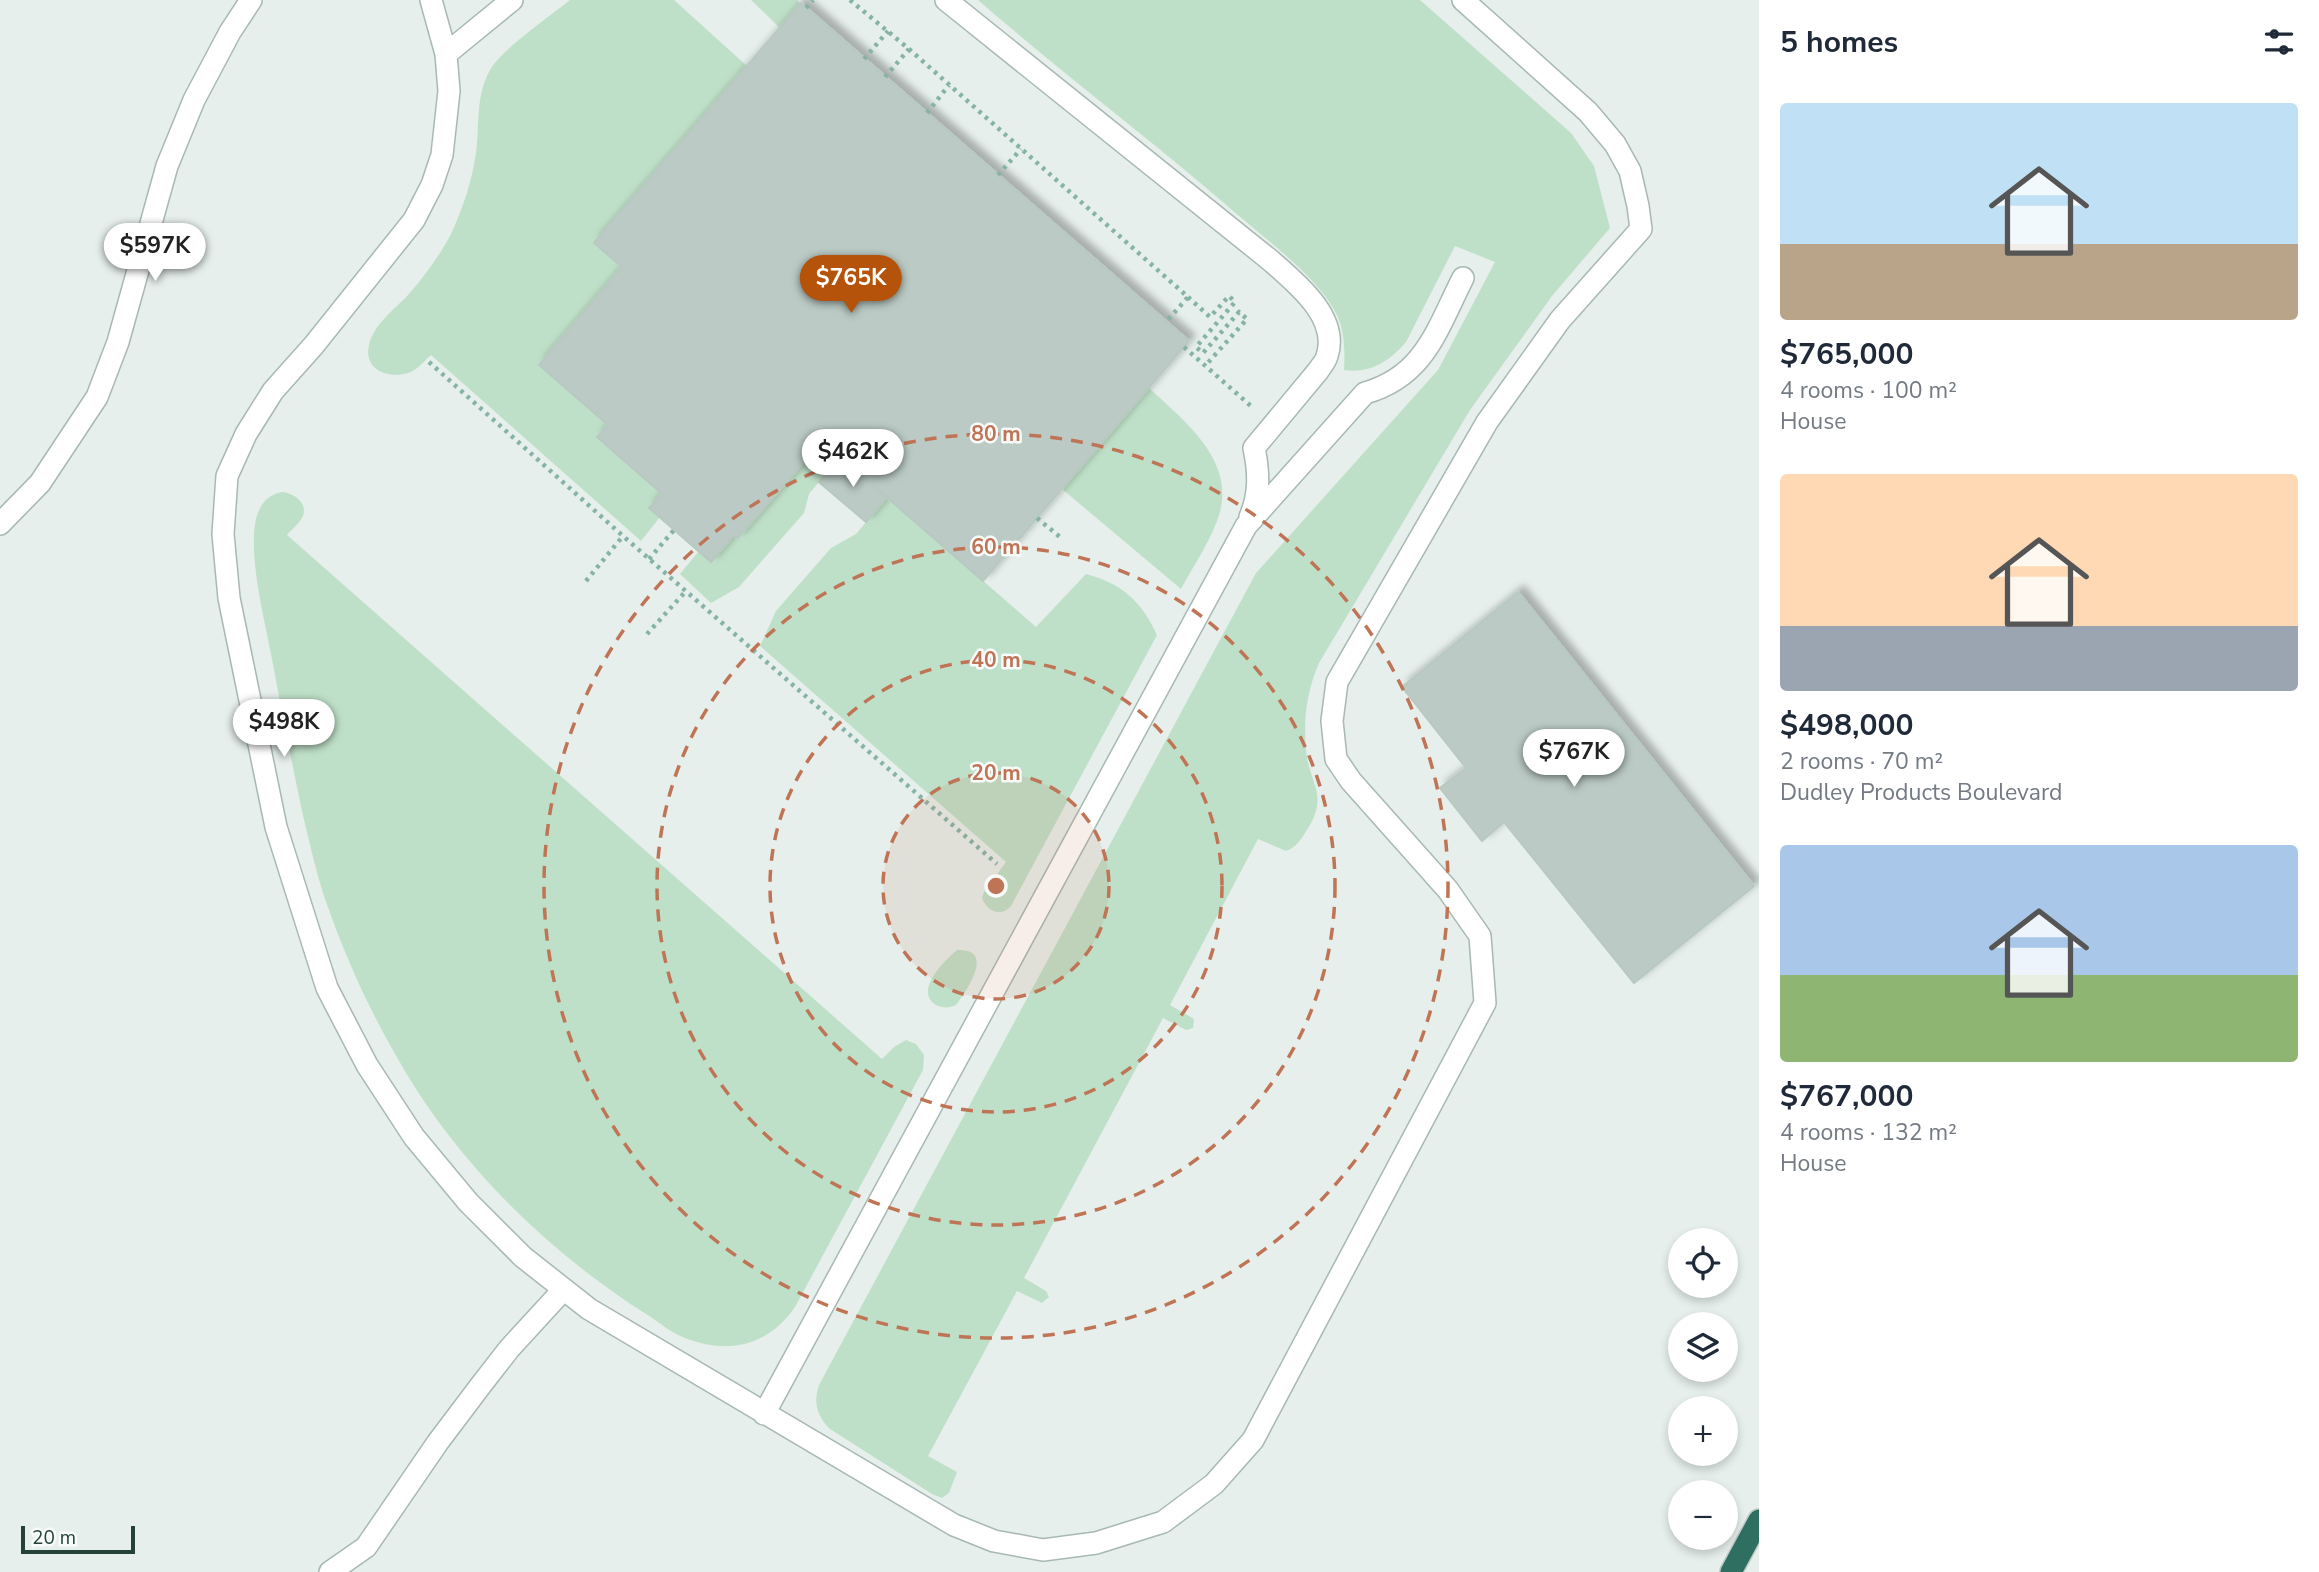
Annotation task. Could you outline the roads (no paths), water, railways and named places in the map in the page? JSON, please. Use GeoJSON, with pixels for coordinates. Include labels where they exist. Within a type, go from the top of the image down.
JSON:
{"type":"FeatureCollection","features":[{"type":"Feature","properties":{"kind":"highway"},"geometry":{"type":"LineString","coordinates":[[1731,1572],[1759,1520]]}},
{"type":"Feature","properties":{"kind":"street"},"geometry":{"type":"LineString","coordinates":[[0,524],[40,483],[97,397],[118,342],[167,166],[194,100],[230,32],[251,0]]}},
{"type":"Feature","properties":{"kind":"street"},"geometry":{"type":"LineString","coordinates":[[431,0],[446,54],[449,91],[442,155],[432,185],[415,220],[314,345],[273,391],[246,434],[227,476],[223,534],[229,598],[276,827],[327,988],[367,1065],[414,1137],[468,1202],[523,1257],[589,1309],[954,1525],[994,1541],[1043,1550],[1096,1543],[1163,1522],[1214,1484],[1253,1440],[1485,1003],[1480,936],[1448,890],[1351,781],[1336,759],[1332,721],[1337,682],[1487,422],[1560,320],[1641,229],[1639,206],[1630,171],[1615,144],[1588,112],[1463,0]]}},
{"type":"Feature","properties":{"kind":"street"},"geometry":{"type":"LineString","coordinates":[[446,54],[512,0]]}},
{"type":"Feature","properties":{"kind":"street"},"geometry":{"type":"LineString","coordinates":[[764,1414],[1246,526],[1256,503],[1259,471],[1254,447],[1318,371],[1327,357],[1329,342],[1324,319],[1298,285],[946,0]]}},
{"type":"Feature","properties":{"kind":"street"},"geometry":{"type":"LineString","coordinates":[[1246,526],[1365,393],[1383,388],[1403,376],[1425,354],[1463,278]]}},
{"type":"Feature","properties":{"kind":"street"},"geometry":{"type":"LineString","coordinates":[[330,1572],[366,1547],[430,1453],[509,1349],[564,1289]]}}]}
